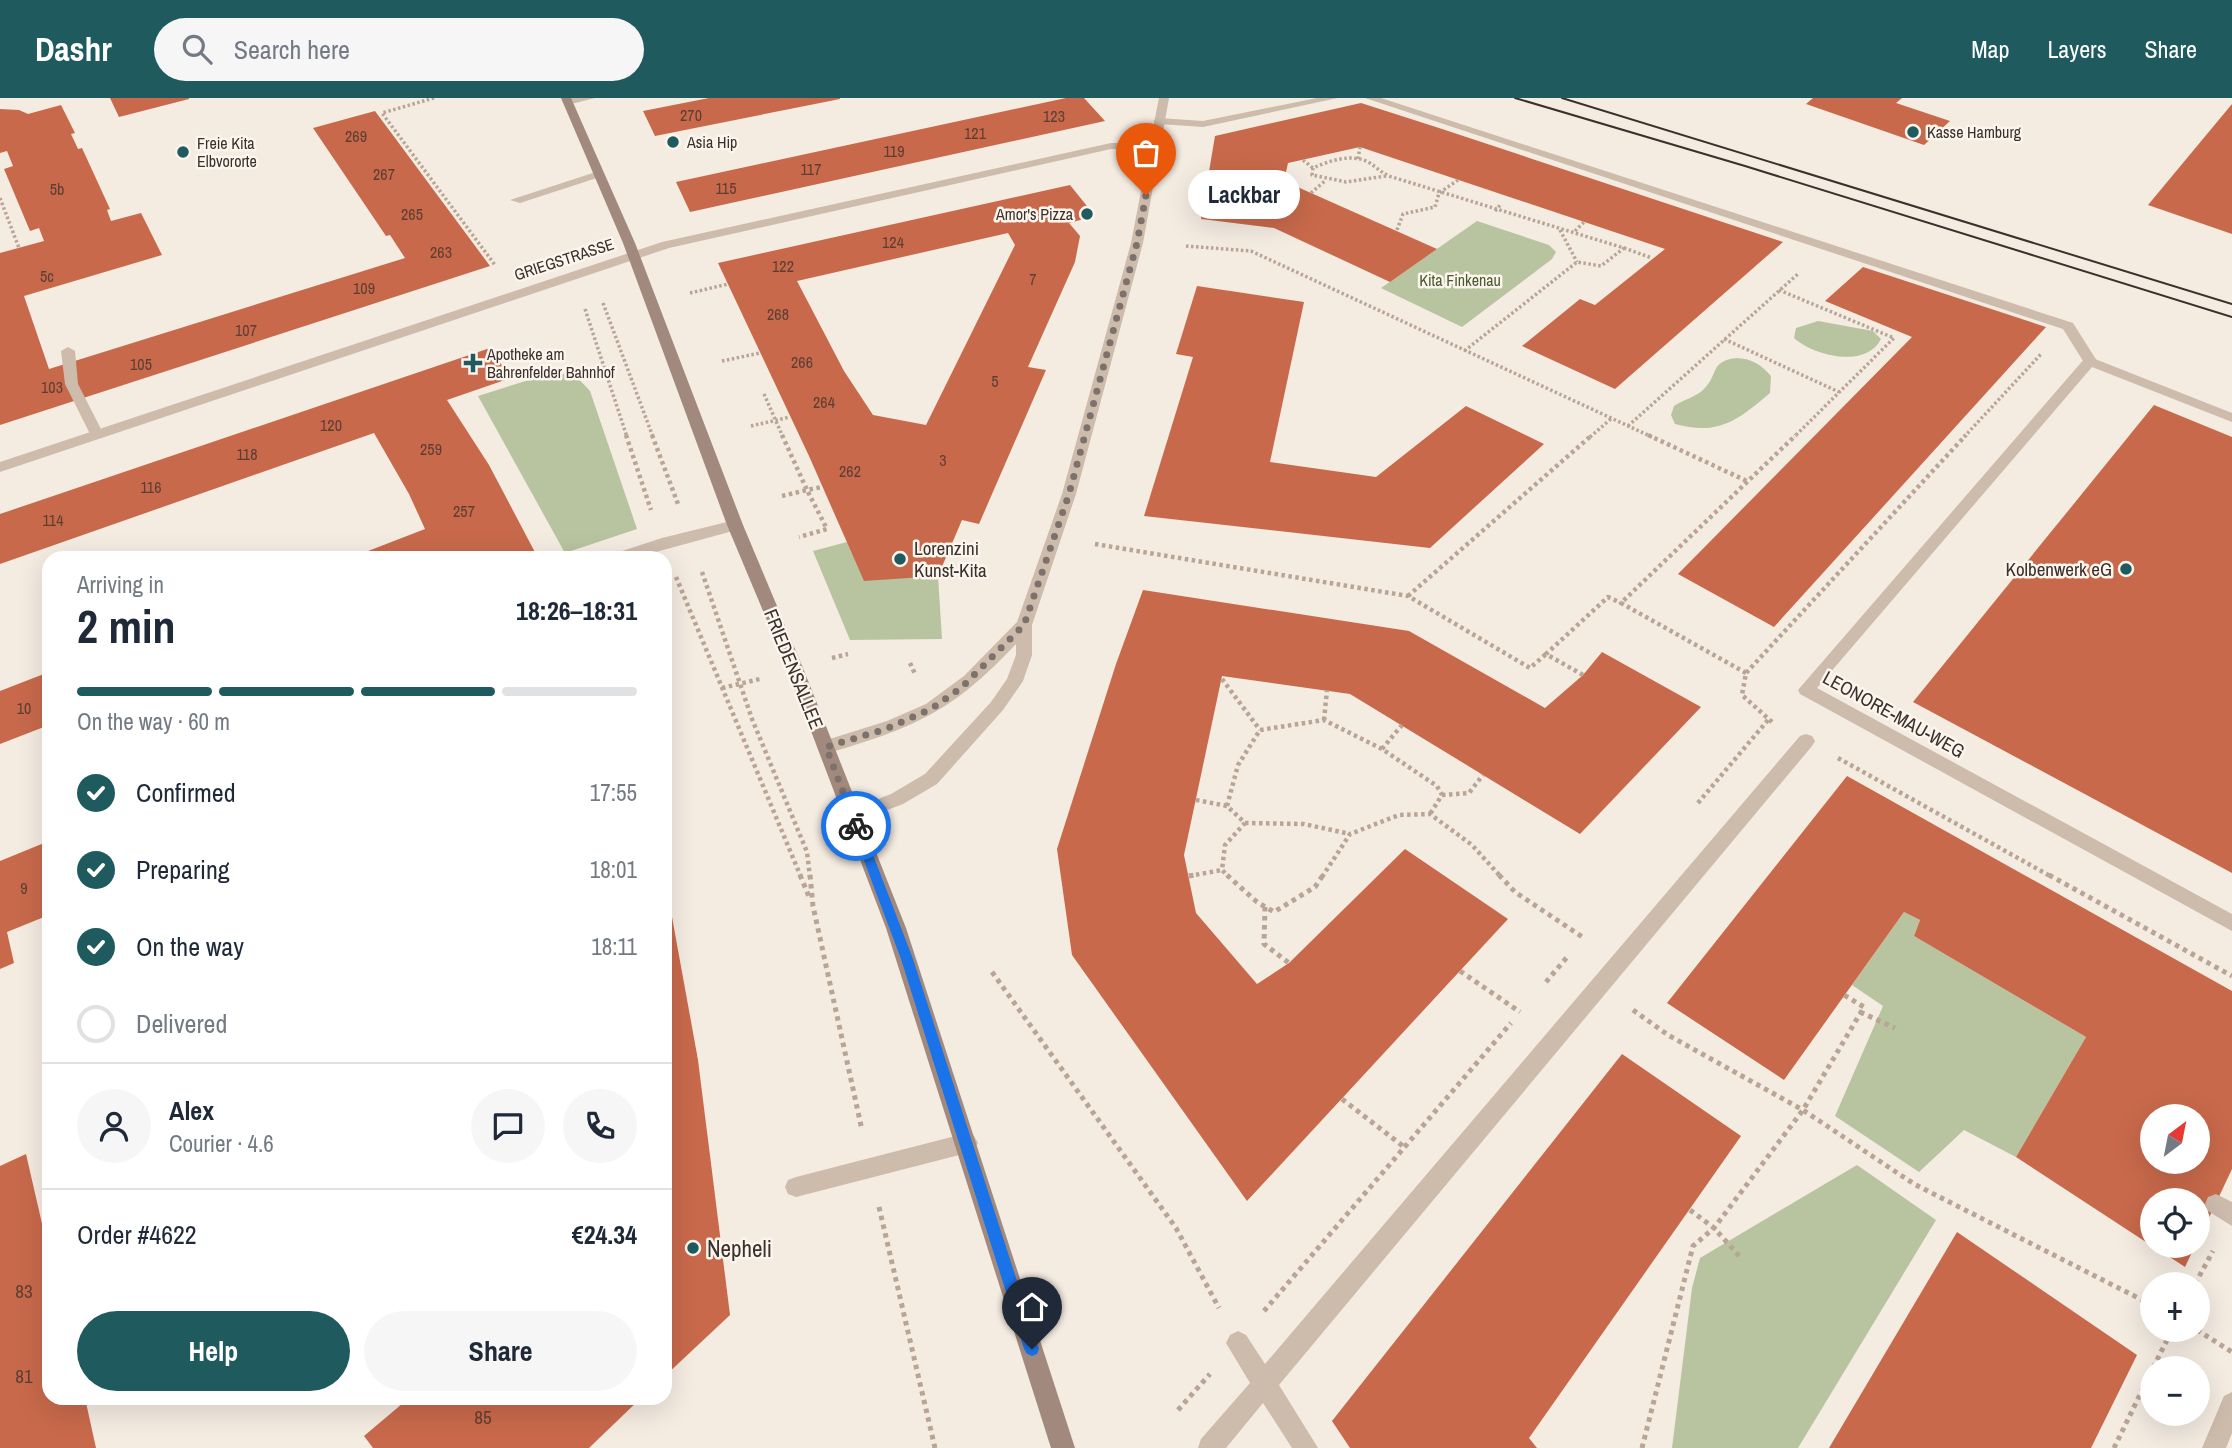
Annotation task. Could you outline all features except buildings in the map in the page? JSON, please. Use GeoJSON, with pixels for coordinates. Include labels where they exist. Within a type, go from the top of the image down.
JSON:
{"type":"FeatureCollection","features":[{"type":"Feature","properties":{"kind":"street"},"geometry":{"type":"LineString","coordinates":[[566,100],[590,98]]}},
{"type":"Feature","properties":{"kind":"street"},"geometry":{"type":"LineString","coordinates":[[853,817],[897,799],[931,779],[979,728],[1014,681],[1024,655],[1024,625],[1069,494],[1137,243],[1164,98]]}},
{"type":"Feature","properties":{"kind":"street"},"geometry":{"type":"LineString","coordinates":[[1159,121],[1203,124],[1333,98]]}},
{"type":"Feature","properties":{"kind":"street"},"geometry":{"type":"LineString","coordinates":[[1370,98],[1830,246],[2068,326],[2090,361],[2232,418]]}},
{"type":"Feature","properties":{"kind":"street","name":"FRIEDENSALLEE"},"geometry":{"type":"LineString","coordinates":[[566,100],[633,255],[735,525],[826,747],[907,959],[1063,1448]]}},
{"type":"Feature","properties":{"kind":"street","name":"GRIEGSTRASSE"},"geometry":{"type":"LineString","coordinates":[[0,467],[666,245],[1111,146],[1155,147]]}},
{"type":"Feature","properties":{"kind":"street"},"geometry":{"type":"LineString","coordinates":[[516,200],[599,174]]}},
{"type":"Feature","properties":{"kind":"street"},"geometry":{"type":"LineString","coordinates":[[68,351],[66,363],[78,400],[97,435]]}},
{"type":"Feature","properties":{"kind":"street","name":"LEONORE-MAU-WEG"},"geometry":{"type":"LineString","coordinates":[[2090,361],[1806,690],[2232,923]]}},
{"type":"Feature","properties":{"kind":"street"},"geometry":{"type":"LineString","coordinates":[[639,551],[735,525]]}},
{"type":"Feature","properties":{"kind":"street"},"geometry":{"type":"LineString","coordinates":[[826,747],[886,729],[931,709],[961,688],[1024,625]]}},
{"type":"Feature","properties":{"kind":"street"},"geometry":{"type":"LineString","coordinates":[[1210,1448],[1806,741]]}},
{"type":"Feature","properties":{"kind":"street"},"geometry":{"type":"LineString","coordinates":[[796,1186],[967,1143]]}},
{"type":"Feature","properties":{"kind":"street"},"geometry":{"type":"LineString","coordinates":[[1238,1343],[1306,1448]]}},
{"type":"Feature","properties":{"kind":"street"},"geometry":{"type":"LineString","coordinates":[[2214,1448],[2232,1404]]}},
{"type":"Feature","properties":{"kind":"path"},"geometry":{"type":"LineString","coordinates":[[434,98],[382,113],[516,293]]}},
{"type":"Feature","properties":{"kind":"path"},"geometry":{"type":"LineString","coordinates":[[1358,159],[1360,147]]}},
{"type":"Feature","properties":{"kind":"path"},"geometry":{"type":"LineString","coordinates":[[1313,167],[1330,161],[1358,159],[1370,162],[1386,176]]}},
{"type":"Feature","properties":{"kind":"path"},"geometry":{"type":"LineString","coordinates":[[1303,160],[1313,167]]}},
{"type":"Feature","properties":{"kind":"path"},"geometry":{"type":"LineString","coordinates":[[1313,167],[1312,175],[1326,180],[1346,182],[1386,176],[1422,185],[1495,211],[1560,230],[1574,231],[1652,258]]}},
{"type":"Feature","properties":{"kind":"path"},"geometry":{"type":"LineString","coordinates":[[1311,192],[1326,180]]}},
{"type":"Feature","properties":{"kind":"path"},"geometry":{"type":"LineString","coordinates":[[1397,230],[1403,214],[1427,211],[1435,207],[1439,193],[1458,180]]}},
{"type":"Feature","properties":{"kind":"path"},"geometry":{"type":"LineString","coordinates":[[0,198],[19,248]]}},
{"type":"Feature","properties":{"kind":"path"},"geometry":{"type":"LineString","coordinates":[[1495,211],[1501,204]]}},
{"type":"Feature","properties":{"kind":"path"},"geometry":{"type":"LineString","coordinates":[[1574,231],[1584,222]]}},
{"type":"Feature","properties":{"kind":"path"},"geometry":{"type":"LineString","coordinates":[[1560,230],[1577,262]]}},
{"type":"Feature","properties":{"kind":"path"},"geometry":{"type":"LineString","coordinates":[[1186,246],[1251,251],[1463,352],[1749,482]]}},
{"type":"Feature","properties":{"kind":"path"},"geometry":{"type":"LineString","coordinates":[[1628,426],[1830,246]]}},
{"type":"Feature","properties":{"kind":"path"},"geometry":{"type":"LineString","coordinates":[[1463,352],[1577,262],[1601,266],[1624,248]]}},
{"type":"Feature","properties":{"kind":"path"},"geometry":{"type":"LineString","coordinates":[[690,293],[727,284]]}},
{"type":"Feature","properties":{"kind":"path"},"geometry":{"type":"LineString","coordinates":[[1621,603],[1749,482],[1894,338],[1779,290]]}},
{"type":"Feature","properties":{"kind":"path"},"geometry":{"type":"LineString","coordinates":[[583,302],[665,551]]}},
{"type":"Feature","properties":{"kind":"path"},"geometry":{"type":"LineString","coordinates":[[2068,326],[1746,673],[1742,695],[1768,720],[2232,976]]}},
{"type":"Feature","properties":{"kind":"path"},"geometry":{"type":"LineString","coordinates":[[1724,339],[1839,391]]}},
{"type":"Feature","properties":{"kind":"path"},"geometry":{"type":"LineString","coordinates":[[722,361],[760,353]]}},
{"type":"Feature","properties":{"kind":"path"},"geometry":{"type":"LineString","coordinates":[[765,394],[827,529],[799,537]]}},
{"type":"Feature","properties":{"kind":"path"},"geometry":{"type":"LineString","coordinates":[[751,426],[790,417]]}},
{"type":"Feature","properties":{"kind":"path"},"geometry":{"type":"LineString","coordinates":[[1408,596],[1612,418]]}},
{"type":"Feature","properties":{"kind":"path"},"geometry":{"type":"LineString","coordinates":[[782,496],[822,487]]}},
{"type":"Feature","properties":{"kind":"path"},"geometry":{"type":"LineString","coordinates":[[1094,544],[1408,596],[1530,668],[1608,597],[1746,673]]}},
{"type":"Feature","properties":{"kind":"path"},"geometry":{"type":"LineString","coordinates":[[672,567],[813,906]]}},
{"type":"Feature","properties":{"kind":"path"},"geometry":{"type":"LineString","coordinates":[[1546,654],[1583,675]]}},
{"type":"Feature","properties":{"kind":"path"},"geometry":{"type":"LineString","coordinates":[[1222,679],[1260,730]]}},
{"type":"Feature","properties":{"kind":"path"},"geometry":{"type":"LineString","coordinates":[[1324,720],[1327,690]]}},
{"type":"Feature","properties":{"kind":"path"},"geometry":{"type":"LineString","coordinates":[[1227,806],[1233,774],[1245,747],[1260,730],[1324,720],[1415,769],[1437,786],[1442,795]]}},
{"type":"Feature","properties":{"kind":"path"},"geometry":{"type":"LineString","coordinates":[[1692,810],[1768,720]]}},
{"type":"Feature","properties":{"kind":"path"},"geometry":{"type":"LineString","coordinates":[[1382,749],[1402,725]]}},
{"type":"Feature","properties":{"kind":"path"},"geometry":{"type":"LineString","coordinates":[[1442,795],[1469,793],[1483,775]]}},
{"type":"Feature","properties":{"kind":"path"},"geometry":{"type":"LineString","coordinates":[[1430,814],[1442,795]]}},
{"type":"Feature","properties":{"kind":"path"},"geometry":{"type":"LineString","coordinates":[[1196,800],[1227,806],[1245,823],[1304,824],[1350,834],[1399,815],[1430,814],[1472,845],[1515,892],[1584,938]]}},
{"type":"Feature","properties":{"kind":"path"},"geometry":{"type":"LineString","coordinates":[[1222,870],[1225,845],[1245,823]]}},
{"type":"Feature","properties":{"kind":"path"},"geometry":{"type":"LineString","coordinates":[[1222,870],[1274,912],[1315,887],[1350,834]]}},
{"type":"Feature","properties":{"kind":"path"},"geometry":{"type":"LineString","coordinates":[[1189,876],[1222,870]]}},
{"type":"Feature","properties":{"kind":"path"},"geometry":{"type":"LineString","coordinates":[[1265,907],[1264,944],[1289,963]]}},
{"type":"Feature","properties":{"kind":"path"},"geometry":{"type":"LineString","coordinates":[[1577,946],[1593,927]]}},
{"type":"Feature","properties":{"kind":"path"},"geometry":{"type":"LineString","coordinates":[[1537,992],[1570,954]]}},
{"type":"Feature","properties":{"kind":"path"},"geometry":{"type":"LineString","coordinates":[[1563,961],[1668,1035],[1803,1110],[1914,1184],[2140,1300]]}},
{"type":"Feature","properties":{"kind":"path"},"geometry":{"type":"LineString","coordinates":[[1460,971],[1520,1012]]}},
{"type":"Feature","properties":{"kind":"path"},"geometry":{"type":"LineString","coordinates":[[992,972],[1176,1228],[1238,1343]]}},
{"type":"Feature","properties":{"kind":"path"},"geometry":{"type":"LineString","coordinates":[[1642,1448],[1693,1246],[1714,1228],[1803,1110],[1864,1007],[1844,995]]}},
{"type":"Feature","properties":{"kind":"path"},"geometry":{"type":"LineString","coordinates":[[1178,1410],[1529,1002]]}},
{"type":"Feature","properties":{"kind":"path"},"geometry":{"type":"LineString","coordinates":[[1860,1012],[1895,1028]]}},
{"type":"Feature","properties":{"kind":"path"},"geometry":{"type":"LineString","coordinates":[[1342,1099],[1404,1147]]}},
{"type":"Feature","properties":{"kind":"path"},"geometry":{"type":"LineString","coordinates":[[1690,1210],[1714,1228],[1742,1259]]}},
{"type":"Feature","properties":{"kind":"path"},"geometry":{"type":"LineString","coordinates":[[2210,1338],[2232,1352]]}},
{"type":"Feature","properties":{"kind":"path"},"geometry":{"type":"LineString","coordinates":[[2114,1448],[2140,1395]]}},
{"type":"Feature","properties":{"kind":"green space","name":"Kita Finkenau"},"geometry":{"type":"Polygon","coordinates":[[[1477,221],[1549,245],[1556,252],[1552,259],[1462,327],[1381,288],[1477,221]]]}},
{"type":"Feature","properties":{"kind":"green space"},"geometry":{"type":"Polygon","coordinates":[[[1818,321],[1873,331],[1881,339],[1874,348],[1864,354],[1852,357],[1826,354],[1794,338],[1796,328],[1818,321]]]}},
{"type":"Feature","properties":{"kind":"green space"},"geometry":{"type":"Polygon","coordinates":[[[1736,358],[1760,365],[1771,376],[1770,393],[1737,418],[1716,427],[1675,424],[1671,415],[1674,406],[1694,396],[1709,384],[1722,362],[1736,358]]]}},
{"type":"Feature","properties":{"kind":"green space"},"geometry":{"type":"Polygon","coordinates":[[[548,374],[574,374],[590,391],[637,529],[564,551],[478,396],[548,374]]]}},
{"type":"Feature","properties":{"kind":"green space"},"geometry":{"type":"Polygon","coordinates":[[[847,542],[864,580],[938,576],[942,639],[850,640],[813,551],[847,542]]]}},
{"type":"Feature","properties":{"kind":"green space"},"geometry":{"type":"Polygon","coordinates":[[[1904,912],[1920,920],[1914,936],[2086,1037],[2016,1157],[1964,1130],[1919,1172],[1835,1116],[1883,1006],[1852,985],[1904,912]]]}},
{"type":"Feature","properties":{"kind":"green space"},"geometry":{"type":"Polygon","coordinates":[[[1857,1165],[1936,1220],[1798,1448],[1672,1448],[1692,1288],[1700,1258],[1857,1165]]]}},
{"type":"Feature","properties":{"kind":"tram line"},"geometry":{"type":"LineString","coordinates":[[1515,98],[1745,166],[2232,317]]}},
{"type":"Feature","properties":{"kind":"tram line"},"geometry":{"type":"LineString","coordinates":[[1562,98],[2232,304]]}},
{"type":"Feature","properties":{"kind":"way so far"},"geometry":{"type":"LineString","coordinates":[[856,826],[826,747],[886,729],[931,709],[961,688],[1024,625],[1069,494],[1137,243],[1146,195]]}},
{"type":"Feature","properties":{"kind":"place","name":"Kasse Hamburg"},"geometry":{"type":"Point","coordinates":[1913,132]}},
{"type":"Feature","properties":{"kind":"place","name":"Asia Hip"},"geometry":{"type":"Point","coordinates":[673,142]}},
{"type":"Feature","properties":{"kind":"place","name":"Freie Kita Elbvororte"},"geometry":{"type":"Point","coordinates":[183,152]}},
{"type":"Feature","properties":{"kind":"place","name":"Lackbar"},"geometry":{"type":"Point","coordinates":[1146,195]}},
{"type":"Feature","properties":{"kind":"place","name":"Amor's Pizza"},"geometry":{"type":"Point","coordinates":[1087,214]}},
{"type":"Feature","properties":{"kind":"place","name":"Apotheke am Bahrenfelder Bahnhof"},"geometry":{"type":"Point","coordinates":[473,363]}},
{"type":"Feature","properties":{"kind":"place","name":"Lorenzini Kunst-Kita"},"geometry":{"type":"Point","coordinates":[900,559]}},
{"type":"Feature","properties":{"kind":"place","name":"Kolbenwerk eG"},"geometry":{"type":"Point","coordinates":[2126,569]}},
{"type":"Feature","properties":{"kind":"place","name":"Nepheli"},"geometry":{"type":"Point","coordinates":[693,1248]}},
{"type":"Feature","properties":{"kind":"route"},"geometry":{"type":"LineString","coordinates":[[856,826],[907,959],[1032,1349]]}}]}
